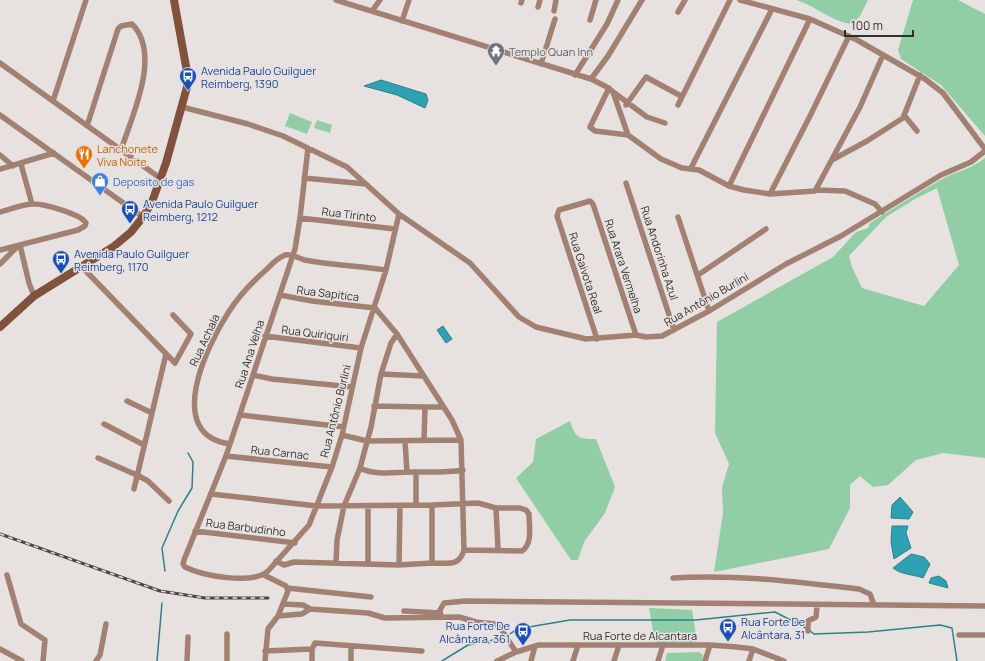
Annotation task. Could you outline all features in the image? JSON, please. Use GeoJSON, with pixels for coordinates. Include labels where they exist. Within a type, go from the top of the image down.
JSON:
{"type":"FeatureCollection","features":[{"type":"Feature","properties":{"kind":"main road"},"geometry":{"type":"LineString","coordinates":[[0,327],[34,296],[113,246],[131,232],[143,217],[160,178],[187,87],[187,72],[174,0]]}},
{"type":"Feature","properties":{"kind":"street"},"geometry":{"type":"LineString","coordinates":[[53,101],[86,0]]}},
{"type":"Feature","properties":{"kind":"street"},"geometry":{"type":"LineString","coordinates":[[336,0],[591,79],[611,90],[626,103],[647,117],[665,123]]}},
{"type":"Feature","properties":{"kind":"street"},"geometry":{"type":"LineString","coordinates":[[372,11],[380,0]]}},
{"type":"Feature","properties":{"kind":"street"},"geometry":{"type":"LineString","coordinates":[[402,21],[409,0]]}},
{"type":"Feature","properties":{"kind":"street"},"geometry":{"type":"LineString","coordinates":[[538,7],[540,0]]}},
{"type":"Feature","properties":{"kind":"street"},"geometry":{"type":"LineString","coordinates":[[554,11],[556,0]]}},
{"type":"Feature","properties":{"kind":"street"},"geometry":{"type":"LineString","coordinates":[[590,20],[596,0]]}},
{"type":"Feature","properties":{"kind":"street"},"geometry":{"type":"LineString","coordinates":[[575,74],[607,24],[618,0]]}},
{"type":"Feature","properties":{"kind":"street"},"geometry":{"type":"LineString","coordinates":[[591,79],[596,74],[627,28],[642,0]]}},
{"type":"Feature","properties":{"kind":"street"},"geometry":{"type":"LineString","coordinates":[[678,12],[685,0]]}},
{"type":"Feature","properties":{"kind":"street"},"geometry":{"type":"LineString","coordinates":[[678,104],[730,0]]}},
{"type":"Feature","properties":{"kind":"street","name":"Rua Antônio Burlini"},"geometry":{"type":"LineString","coordinates":[[182,107],[248,124],[283,136],[347,167],[399,214],[470,263],[519,317],[528,323],[573,336],[597,339],[636,335],[656,338],[709,311],[767,275],[841,236],[941,175],[971,162],[985,150],[943,93],[920,76],[848,36],[810,19],[740,0]]}},
{"type":"Feature","properties":{"kind":"street"},"geometry":{"type":"LineString","coordinates":[[691,168],[772,9]]}},
{"type":"Feature","properties":{"kind":"street"},"geometry":{"type":"LineString","coordinates":[[541,64],[556,19]]}},
{"type":"Feature","properties":{"kind":"street"},"geometry":{"type":"LineString","coordinates":[[729,186],[810,19]]}},
{"type":"Feature","properties":{"kind":"street"},"geometry":{"type":"LineString","coordinates":[[87,126],[118,29],[126,24],[132,24],[140,36],[144,50],[145,75],[121,150]]}},
{"type":"Feature","properties":{"kind":"street"},"geometry":{"type":"LineString","coordinates":[[770,194],[812,114],[848,36]]}},
{"type":"Feature","properties":{"kind":"street"},"geometry":{"type":"LineString","coordinates":[[816,190],[883,56]]}},
{"type":"Feature","properties":{"kind":"street"},"geometry":{"type":"LineString","coordinates":[[0,64],[160,178]]}},
{"type":"Feature","properties":{"kind":"street"},"geometry":{"type":"LineString","coordinates":[[832,160],[867,141],[903,118],[920,76]]}},
{"type":"Feature","properties":{"kind":"street"},"geometry":{"type":"LineString","coordinates":[[626,103],[646,77],[681,96]]}},
{"type":"Feature","properties":{"kind":"street"},"geometry":{"type":"LineString","coordinates":[[611,90],[628,135]]}},
{"type":"Feature","properties":{"kind":"street"},"geometry":{"type":"LineString","coordinates":[[611,90],[590,127],[595,131],[628,135],[661,159],[682,168],[699,170],[729,186],[770,194],[816,190],[845,191],[875,204],[882,212]]}},
{"type":"Feature","properties":{"kind":"street"},"geometry":{"type":"LineString","coordinates":[[904,115],[917,131]]}},
{"type":"Feature","properties":{"kind":"street"},"geometry":{"type":"LineString","coordinates":[[0,116],[143,217]]}},
{"type":"Feature","properties":{"kind":"street","name":"Rua Ana Velha"},"geometry":{"type":"LineString","coordinates":[[264,575],[255,578],[242,578],[204,573],[188,569],[184,566],[184,560],[226,456],[293,255],[300,218],[308,148]]}},
{"type":"Feature","properties":{"kind":"street"},"geometry":{"type":"LineString","coordinates":[[0,169],[54,153]]}},
{"type":"Feature","properties":{"kind":"street"},"geometry":{"type":"LineString","coordinates":[[0,155],[13,166]]}},
{"type":"Feature","properties":{"kind":"street"},"geometry":{"type":"LineString","coordinates":[[21,164],[32,204]]}},
{"type":"Feature","properties":{"kind":"street"},"geometry":{"type":"LineString","coordinates":[[304,178],[366,184]]}},
{"type":"Feature","properties":{"kind":"street","name":"Rua Andorinha Azul"},"geometry":{"type":"LineString","coordinates":[[626,183],[674,330]]}},
{"type":"Feature","properties":{"kind":"street","name":"Rua Gaivota Real"},"geometry":{"type":"LineString","coordinates":[[592,202],[590,201],[559,210],[557,214],[597,339]]}},
{"type":"Feature","properties":{"kind":"street","name":"Rua Arara Vermelha"},"geometry":{"type":"LineString","coordinates":[[592,202],[636,335]]}},
{"type":"Feature","properties":{"kind":"street"},"geometry":{"type":"LineString","coordinates":[[0,212],[32,204],[76,215],[82,218],[86,223],[85,226],[78,230],[0,250]]}},
{"type":"Feature","properties":{"kind":"street","name":"Rua Antônio Burlini"},"geometry":{"type":"LineString","coordinates":[[264,575],[295,543],[309,525],[332,467],[344,427],[361,348],[386,270],[399,214]]}},
{"type":"Feature","properties":{"kind":"street"},"geometry":{"type":"LineString","coordinates":[[678,217],[709,311]]}},
{"type":"Feature","properties":{"kind":"street","name":"Rua Tirinto"},"geometry":{"type":"LineString","coordinates":[[300,218],[395,229]]}},
{"type":"Feature","properties":{"kind":"street"},"geometry":{"type":"LineString","coordinates":[[698,275],[766,229]]}},
{"type":"Feature","properties":{"kind":"street"},"geometry":{"type":"LineString","coordinates":[[0,264],[19,246]]}},
{"type":"Feature","properties":{"kind":"street"},"geometry":{"type":"LineString","coordinates":[[19,246],[34,296]]}},
{"type":"Feature","properties":{"kind":"street"},"geometry":{"type":"LineString","coordinates":[[293,255],[305,260],[386,270]]}},
{"type":"Feature","properties":{"kind":"street","name":"Rua Achala"},"geometry":{"type":"LineString","coordinates":[[230,444],[218,442],[202,431],[196,416],[194,401],[199,375],[208,350],[228,312],[254,280],[280,257],[293,255]]}},
{"type":"Feature","properties":{"kind":"street"},"geometry":{"type":"LineString","coordinates":[[81,266],[173,362],[177,362],[190,336],[190,332],[173,315]]}},
{"type":"Feature","properties":{"kind":"street","name":"Rua Sapitica"},"geometry":{"type":"LineString","coordinates":[[280,295],[297,299],[375,308]]}},
{"type":"Feature","properties":{"kind":"street"},"geometry":{"type":"LineString","coordinates":[[276,561],[284,565],[294,562],[399,565],[457,562],[462,558],[464,550],[464,505],[461,440],[452,420],[396,334],[375,308]]}},
{"type":"Feature","properties":{"kind":"street"},"geometry":{"type":"LineString","coordinates":[[336,563],[337,540],[344,506],[360,468],[381,374],[391,343],[396,334]]}},
{"type":"Feature","properties":{"kind":"street","name":"Rua Quiriquiri"},"geometry":{"type":"LineString","coordinates":[[265,336],[361,348]]}},
{"type":"Feature","properties":{"kind":"street"},"geometry":{"type":"LineString","coordinates":[[134,489],[166,354]]}},
{"type":"Feature","properties":{"kind":"street"},"geometry":{"type":"LineString","coordinates":[[381,374],[423,376]]}},
{"type":"Feature","properties":{"kind":"street"},"geometry":{"type":"LineString","coordinates":[[253,375],[272,379],[352,387]]}},
{"type":"Feature","properties":{"kind":"street"},"geometry":{"type":"LineString","coordinates":[[127,401],[152,413]]}},
{"type":"Feature","properties":{"kind":"street"},"geometry":{"type":"LineString","coordinates":[[374,406],[443,407]]}},
{"type":"Feature","properties":{"kind":"street"},"geometry":{"type":"LineString","coordinates":[[424,441],[425,407]]}},
{"type":"Feature","properties":{"kind":"street"},"geometry":{"type":"LineString","coordinates":[[240,415],[344,427]]}},
{"type":"Feature","properties":{"kind":"street"},"geometry":{"type":"LineString","coordinates":[[104,424],[144,445]]}},
{"type":"Feature","properties":{"kind":"street"},"geometry":{"type":"LineString","coordinates":[[342,435],[367,440],[461,440]]}},
{"type":"Feature","properties":{"kind":"street"},"geometry":{"type":"LineString","coordinates":[[405,441],[408,472]]}},
{"type":"Feature","properties":{"kind":"street","name":"Rua Carnac"},"geometry":{"type":"LineString","coordinates":[[226,456],[332,467]]}},
{"type":"Feature","properties":{"kind":"street"},"geometry":{"type":"LineString","coordinates":[[98,458],[148,481],[169,501]]}},
{"type":"Feature","properties":{"kind":"street"},"geometry":{"type":"LineString","coordinates":[[360,468],[374,472],[448,472],[463,470]]}},
{"type":"Feature","properties":{"kind":"street"},"geometry":{"type":"LineString","coordinates":[[416,472],[416,505]]}},
{"type":"Feature","properties":{"kind":"street"},"geometry":{"type":"LineString","coordinates":[[211,494],[317,506],[464,505],[478,503],[496,508],[520,508],[526,510],[529,514],[529,543],[522,551],[498,549],[464,550]]}},
{"type":"Feature","properties":{"kind":"street"},"geometry":{"type":"LineString","coordinates":[[432,505],[432,563]]}},
{"type":"Feature","properties":{"kind":"street"},"geometry":{"type":"LineString","coordinates":[[368,506],[368,563]]}},
{"type":"Feature","properties":{"kind":"street"},"geometry":{"type":"LineString","coordinates":[[399,565],[400,506]]}},
{"type":"Feature","properties":{"kind":"street"},"geometry":{"type":"LineString","coordinates":[[496,508],[498,549]]}},
{"type":"Feature","properties":{"kind":"street","name":"Rua Barbudinho"},"geometry":{"type":"LineString","coordinates":[[195,531],[295,543]]}},
{"type":"Feature","properties":{"kind":"street"},"geometry":{"type":"LineString","coordinates":[[284,554],[294,562]]}},
{"type":"Feature","properties":{"kind":"street"},"geometry":{"type":"LineString","coordinates":[[7,575],[22,624],[45,640],[46,647],[42,661]]}},
{"type":"Feature","properties":{"kind":"street"},"geometry":{"type":"LineString","coordinates":[[264,575],[287,588],[371,597]]}},
{"type":"Feature","properties":{"kind":"street"},"geometry":{"type":"LineString","coordinates":[[673,578],[709,576],[746,577],[859,589],[870,594],[874,605]]}},
{"type":"Feature","properties":{"kind":"street"},"geometry":{"type":"LineString","coordinates":[[265,661],[268,628],[278,616],[284,604],[287,588]]}},
{"type":"Feature","properties":{"kind":"street"},"geometry":{"type":"LineString","coordinates":[[440,615],[444,603],[466,601],[817,606],[985,606]]}},
{"type":"Feature","properties":{"kind":"street"},"geometry":{"type":"LineString","coordinates":[[284,604],[303,605],[310,609],[368,613],[385,618],[440,615]]}},
{"type":"Feature","properties":{"kind":"street"},"geometry":{"type":"LineString","coordinates":[[808,632],[808,621],[816,617],[817,606]]}},
{"type":"Feature","properties":{"kind":"street"},"geometry":{"type":"LineString","coordinates":[[278,616],[302,614],[310,609]]}},
{"type":"Feature","properties":{"kind":"street"},"geometry":{"type":"LineString","coordinates":[[404,611],[459,617],[476,622],[495,624],[502,629],[516,652]]}},
{"type":"Feature","properties":{"kind":"street"},"geometry":{"type":"LineString","coordinates":[[96,661],[100,655],[106,624]]}},
{"type":"Feature","properties":{"kind":"street"},"geometry":{"type":"LineString","coordinates":[[226,661],[227,634]]}},
{"type":"Feature","properties":{"kind":"street"},"geometry":{"type":"LineString","coordinates":[[958,634],[985,635]]}},
{"type":"Feature","properties":{"kind":"street"},"geometry":{"type":"LineString","coordinates":[[187,661],[188,637]]}},
{"type":"Feature","properties":{"kind":"street"},"geometry":{"type":"LineString","coordinates":[[312,661],[312,650],[315,643],[422,651]]}},
{"type":"Feature","properties":{"kind":"street"},"geometry":{"type":"LineString","coordinates":[[573,661],[578,644]]}},
{"type":"Feature","properties":{"kind":"street","name":"Rua Forte de Alcantara"},"geometry":{"type":"LineString","coordinates":[[497,661],[516,652],[535,646],[578,644],[710,645],[753,649],[784,661]]}},
{"type":"Feature","properties":{"kind":"street"},"geometry":{"type":"LineString","coordinates":[[614,661],[619,645]]}},
{"type":"Feature","properties":{"kind":"street"},"geometry":{"type":"LineString","coordinates":[[658,661],[663,645]]}},
{"type":"Feature","properties":{"kind":"street"},"geometry":{"type":"LineString","coordinates":[[705,661],[710,645]]}},
{"type":"Feature","properties":{"kind":"street"},"geometry":{"type":"LineString","coordinates":[[351,646],[351,661]]}},
{"type":"Feature","properties":{"kind":"street"},"geometry":{"type":"LineString","coordinates":[[531,661],[535,646]]}},
{"type":"Feature","properties":{"kind":"street"},"geometry":{"type":"LineString","coordinates":[[0,649],[22,661]]}},
{"type":"Feature","properties":{"kind":"street"},"geometry":{"type":"LineString","coordinates":[[749,661],[753,649]]}},
{"type":"Feature","properties":{"kind":"street"},"geometry":{"type":"LineString","coordinates":[[265,651],[312,650]]}},
{"type":"Feature","properties":{"kind":"green space"},"geometry":{"type":"Polygon","coordinates":[[[796,0],[868,0],[860,16],[853,24],[845,23],[796,0]]]}},
{"type":"Feature","properties":{"kind":"green space"},"geometry":{"type":"Polygon","coordinates":[[[913,0],[958,0],[985,14],[985,136],[941,85],[901,59],[898,50],[913,0]]]}},
{"type":"Feature","properties":{"kind":"green space"},"geometry":{"type":"Polygon","coordinates":[[[290,113],[312,122],[307,134],[285,126],[290,113]]]}},
{"type":"Feature","properties":{"kind":"green space"},"geometry":{"type":"Polygon","coordinates":[[[317,120],[332,125],[330,133],[314,128],[317,120]]]}},
{"type":"Feature","properties":{"kind":"green space"},"geometry":{"type":"Polygon","coordinates":[[[985,158],[985,458],[943,453],[916,460],[888,485],[873,487],[860,476],[850,485],[850,508],[829,549],[714,572],[723,513],[722,487],[729,464],[715,433],[717,322],[833,257],[856,232],[868,228],[870,223],[916,194],[944,178],[985,158]],[[937,188],[915,199],[886,217],[849,256],[852,267],[862,288],[924,306],[959,265],[937,188]]]}},
{"type":"Feature","properties":{"kind":"green space"},"geometry":{"type":"Polygon","coordinates":[[[570,421],[578,436],[585,439],[596,439],[615,487],[605,513],[584,542],[578,560],[571,560],[516,478],[533,462],[536,439],[570,421]]]}},
{"type":"Feature","properties":{"kind":"green space"},"geometry":{"type":"Polygon","coordinates":[[[649,608],[692,610],[697,642],[655,643],[649,608]]]}},
{"type":"Feature","properties":{"kind":"green space"},"geometry":{"type":"Polygon","coordinates":[[[699,652],[703,655],[702,661],[665,661],[667,653],[699,652]]]}},
{"type":"Feature","properties":{"kind":"water"},"geometry":{"type":"Polygon","coordinates":[[[381,80],[426,94],[428,100],[425,108],[397,95],[364,86],[381,80]]]}},
{"type":"Feature","properties":{"kind":"water"},"geometry":{"type":"Polygon","coordinates":[[[443,326],[452,339],[446,343],[437,330],[443,326]]]}},
{"type":"Feature","properties":{"kind":"water"},"geometry":{"type":"Polygon","coordinates":[[[900,497],[913,512],[909,519],[891,518],[892,505],[900,497]]]}},
{"type":"Feature","properties":{"kind":"water"},"geometry":{"type":"Polygon","coordinates":[[[892,526],[908,526],[906,533],[911,548],[894,559],[891,542],[892,526]]]}},
{"type":"Feature","properties":{"kind":"water"},"geometry":{"type":"Polygon","coordinates":[[[911,554],[924,557],[930,564],[923,578],[904,573],[893,568],[911,554]]]}},
{"type":"Feature","properties":{"kind":"water"},"geometry":{"type":"Polygon","coordinates":[[[939,576],[946,581],[948,588],[929,583],[931,578],[939,576]]]}},
{"type":"Feature","properties":{"kind":"waterway"},"geometry":{"type":"LineString","coordinates":[[165,571],[162,548],[178,511],[192,488],[193,462],[188,453]]}},
{"type":"Feature","properties":{"kind":"waterway"},"geometry":{"type":"LineString","coordinates":[[157,661],[162,603]]}},
{"type":"Feature","properties":{"kind":"waterway"},"geometry":{"type":"LineString","coordinates":[[507,636],[517,629],[570,620],[696,620],[775,612],[806,628]]}},
{"type":"Feature","properties":{"kind":"waterway"},"geometry":{"type":"LineString","coordinates":[[809,630],[814,634],[868,632],[940,625],[952,628],[957,661]]}},
{"type":"Feature","properties":{"kind":"waterway"},"geometry":{"type":"LineString","coordinates":[[442,661],[468,645],[504,638]]}},
{"type":"Feature","properties":{"kind":"railway"},"geometry":{"type":"LineString","coordinates":[[0,534],[160,591],[205,598],[268,598]]}},
{"type":"Feature","properties":{"kind":"place","name":"Templo Quan Inn"},"geometry":{"type":"Point","coordinates":[496,66]}},
{"type":"Feature","properties":{"kind":"place","name":"Avenida Paulo Guilguer Reimberg, 1390"},"geometry":{"type":"Point","coordinates":[188,91]}},
{"type":"Feature","properties":{"kind":"place","name":"Lanchonete Viva Noite"},"geometry":{"type":"Point","coordinates":[84,169]}},
{"type":"Feature","properties":{"kind":"place","name":"Deposito de gas"},"geometry":{"type":"Point","coordinates":[100,196]}},
{"type":"Feature","properties":{"kind":"place","name":"Avenida Paulo Guilguer Reimberg, 1212"},"geometry":{"type":"Point","coordinates":[130,224]}},
{"type":"Feature","properties":{"kind":"place","name":"Avenida Paulo Guilguer Reimberg, 1170"},"geometry":{"type":"Point","coordinates":[61,274]}},
{"type":"Feature","properties":{"kind":"place","name":"Rua Forte De Alcântara, 31"},"geometry":{"type":"Point","coordinates":[728,642]}},
{"type":"Feature","properties":{"kind":"place","name":"Rua Forte De Alcântara, 361"},"geometry":{"type":"Point","coordinates":[523,646]}}]}
